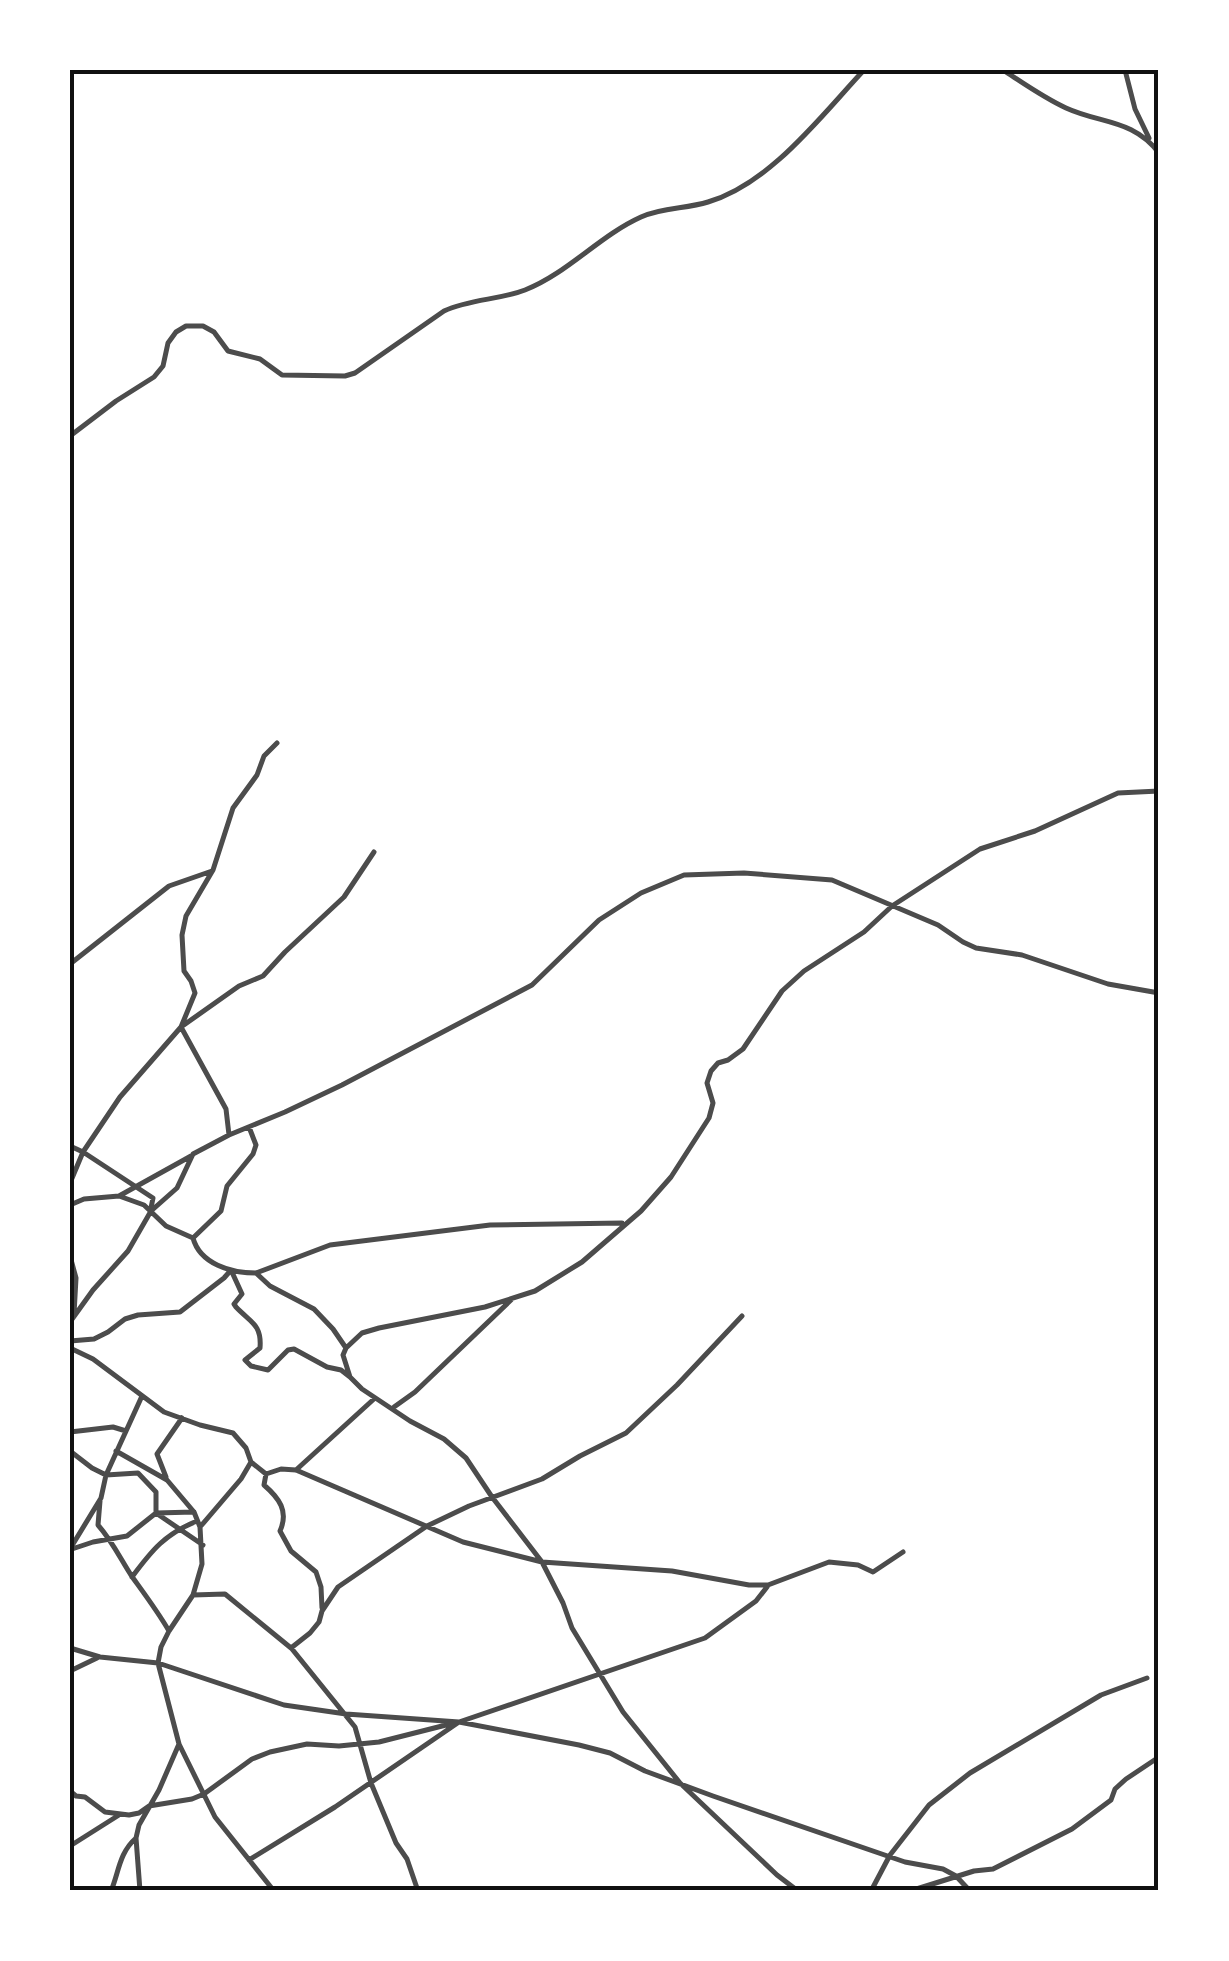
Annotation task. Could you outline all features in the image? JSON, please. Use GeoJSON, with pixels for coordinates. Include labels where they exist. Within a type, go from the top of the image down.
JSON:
{"type":"FeatureCollection","features":[{"type":"Feature","properties":{"kind":"street"},"geometry":{"type":"LineString","coordinates":[[70,436],[154,377],[162,366],[168,344],[186,326],[203,326],[214,332],[228,351],[260,359],[282,375],[355,373],[458,304],[524,290],[557,274],[642,216],[707,203],[746,186],[791,148],[864,70]]}},
{"type":"Feature","properties":{"kind":"street"},"geometry":{"type":"LineString","coordinates":[[1003,70],[1067,108],[1120,124],[1152,143]]}},
{"type":"Feature","properties":{"kind":"street"},"geometry":{"type":"LineString","coordinates":[[1126,70],[1135,109],[1159,153]]}},
{"type":"Feature","properties":{"kind":"street"},"geometry":{"type":"LineString","coordinates":[[181,1026],[195,993],[184,971],[182,935],[186,916],[213,870],[232,808],[258,775],[264,756],[277,743]]}},
{"type":"Feature","properties":{"kind":"street"},"geometry":{"type":"LineString","coordinates":[[350,1376],[342,1354],[362,1334],[485,1308],[534,1291],[582,1262],[641,1211],[671,1177],[710,1118],[714,1102],[707,1083],[711,1071],[743,1049],[782,991],[804,971],[864,932],[892,906],[980,849],[1035,831],[1118,793],[1159,791]]}},
{"type":"Feature","properties":{"kind":"street"},"geometry":{"type":"LineString","coordinates":[[70,1183],[82,1152],[120,1097],[181,1026],[240,986],[263,976],[344,897],[374,852]]}},
{"type":"Feature","properties":{"kind":"street"},"geometry":{"type":"LineString","coordinates":[[70,964],[169,886],[213,870]]}},
{"type":"Feature","properties":{"kind":"street"},"geometry":{"type":"LineString","coordinates":[[70,1204],[119,1196],[228,1135],[342,1085],[532,986],[599,920],[641,894],[684,875],[744,873],[832,880],[938,925],[976,948],[1022,955],[1108,984],[1159,993]]}},
{"type":"Feature","properties":{"kind":"street"},"geometry":{"type":"LineString","coordinates":[[181,1026],[226,1110],[228,1135]]}},
{"type":"Feature","properties":{"kind":"street"},"geometry":{"type":"LineString","coordinates":[[193,1238],[221,1210],[227,1186],[253,1154],[256,1145],[248,1127]]}},
{"type":"Feature","properties":{"kind":"street"},"geometry":{"type":"LineString","coordinates":[[70,1146],[153,1198],[151,1211]]}},
{"type":"Feature","properties":{"kind":"street"},"geometry":{"type":"LineString","coordinates":[[72,1320],[128,1251],[151,1211],[177,1188],[193,1154]]}},
{"type":"Feature","properties":{"kind":"street"},"geometry":{"type":"LineString","coordinates":[[119,1196],[144,1205],[166,1226],[193,1238]]}},
{"type":"Feature","properties":{"kind":"street"},"geometry":{"type":"LineString","coordinates":[[193,1238],[196,1250],[220,1267],[256,1273],[330,1245],[490,1225],[625,1223]]}},
{"type":"Feature","properties":{"kind":"street"},"geometry":{"type":"LineString","coordinates":[[70,1256],[76,1278],[72,1320]]}},
{"type":"Feature","properties":{"kind":"street"},"geometry":{"type":"LineString","coordinates":[[70,1345],[94,1339],[138,1315],[180,1312],[231,1270]]}},
{"type":"Feature","properties":{"kind":"street"},"geometry":{"type":"LineString","coordinates":[[231,1270],[242,1294],[234,1304],[261,1334],[260,1348],[245,1360],[251,1366],[268,1370],[294,1349],[327,1368],[341,1370],[362,1389],[444,1439],[466,1458],[542,1562],[572,1628],[623,1712],[680,1783],[798,1891]]}},
{"type":"Feature","properties":{"kind":"street"},"geometry":{"type":"LineString","coordinates":[[256,1273],[270,1286],[314,1309],[346,1348]]}},
{"type":"Feature","properties":{"kind":"street"},"geometry":{"type":"LineString","coordinates":[[392,1408],[416,1392],[513,1298]]}},
{"type":"Feature","properties":{"kind":"street"},"geometry":{"type":"LineString","coordinates":[[322,1610],[338,1588],[426,1526],[542,1479],[626,1434],[742,1316]]}},
{"type":"Feature","properties":{"kind":"street"},"geometry":{"type":"LineString","coordinates":[[70,1345],[164,1412],[233,1433],[246,1448],[251,1462],[266,1474]]}},
{"type":"Feature","properties":{"kind":"street"},"geometry":{"type":"LineString","coordinates":[[142,1396],[106,1474],[98,1525],[111,1539],[168,1631]]}},
{"type":"Feature","properties":{"kind":"street"},"geometry":{"type":"LineString","coordinates":[[296,1470],[376,1397]]}},
{"type":"Feature","properties":{"kind":"street"},"geometry":{"type":"LineString","coordinates":[[182,1418],[157,1454],[167,1480],[194,1512],[199,1524],[202,1564],[193,1595],[168,1631],[158,1662],[180,1744],[204,1794],[216,1817],[274,1891]]}},
{"type":"Feature","properties":{"kind":"street"},"geometry":{"type":"LineString","coordinates":[[70,1432],[113,1427],[126,1431]]}},
{"type":"Feature","properties":{"kind":"street"},"geometry":{"type":"LineString","coordinates":[[70,1441],[82,1432]]}},
{"type":"Feature","properties":{"kind":"street"},"geometry":{"type":"LineString","coordinates":[[70,1451],[106,1474],[138,1474],[156,1492],[156,1513]]}},
{"type":"Feature","properties":{"kind":"street"},"geometry":{"type":"LineString","coordinates":[[116,1451],[167,1480]]}},
{"type":"Feature","properties":{"kind":"street"},"geometry":{"type":"LineString","coordinates":[[132,1577],[158,1544],[178,1529],[199,1524],[241,1480],[251,1462]]}},
{"type":"Feature","properties":{"kind":"street"},"geometry":{"type":"LineString","coordinates":[[266,1474],[280,1469],[296,1470],[463,1542],[542,1562],[672,1571],[768,1585],[828,1562],[858,1565],[873,1572],[902,1552]]}},
{"type":"Feature","properties":{"kind":"street"},"geometry":{"type":"LineString","coordinates":[[266,1474],[264,1485],[277,1496],[284,1510],[280,1531],[284,1540],[316,1572],[321,1587],[319,1622],[291,1648]]}},
{"type":"Feature","properties":{"kind":"street"},"geometry":{"type":"LineString","coordinates":[[70,1550],[101,1498]]}},
{"type":"Feature","properties":{"kind":"street"},"geometry":{"type":"LineString","coordinates":[[70,1550],[127,1536],[156,1513],[194,1512]]}},
{"type":"Feature","properties":{"kind":"street"},"geometry":{"type":"LineString","coordinates":[[156,1513],[203,1545]]}},
{"type":"Feature","properties":{"kind":"street"},"geometry":{"type":"LineString","coordinates":[[70,1791],[105,1812],[129,1816],[149,1806],[204,1794],[252,1759],[270,1752],[308,1744],[379,1742],[460,1722],[705,1638],[756,1601],[768,1585]]}},
{"type":"Feature","properties":{"kind":"street"},"geometry":{"type":"LineString","coordinates":[[193,1595],[225,1594],[291,1648],[346,1714],[355,1727],[372,1783],[418,1891]]}},
{"type":"Feature","properties":{"kind":"street"},"geometry":{"type":"LineString","coordinates":[[70,1648],[100,1657],[158,1662],[284,1704],[346,1714],[460,1722],[578,1744],[782,1820],[905,1862],[943,1869],[970,1891]]}},
{"type":"Feature","properties":{"kind":"street"},"geometry":{"type":"LineString","coordinates":[[70,1672],[100,1657]]}},
{"type":"Feature","properties":{"kind":"street"},"geometry":{"type":"LineString","coordinates":[[871,1891],[890,1855],[929,1805],[970,1772],[1101,1695],[1148,1678]]}},
{"type":"Feature","properties":{"kind":"street"},"geometry":{"type":"LineString","coordinates":[[249,1860],[460,1722]]}},
{"type":"Feature","properties":{"kind":"street"},"geometry":{"type":"LineString","coordinates":[[140,1891],[136,1838],[139,1825],[180,1744]]}},
{"type":"Feature","properties":{"kind":"street"},"geometry":{"type":"LineString","coordinates":[[910,1891],[993,1869],[1072,1829],[1110,1800],[1126,1779],[1159,1757]]}},
{"type":"Feature","properties":{"kind":"street"},"geometry":{"type":"LineString","coordinates":[[70,1846],[122,1814]]}},
{"type":"Feature","properties":{"kind":"street"},"geometry":{"type":"LineString","coordinates":[[112,1891],[121,1857],[136,1838]]}}]}
